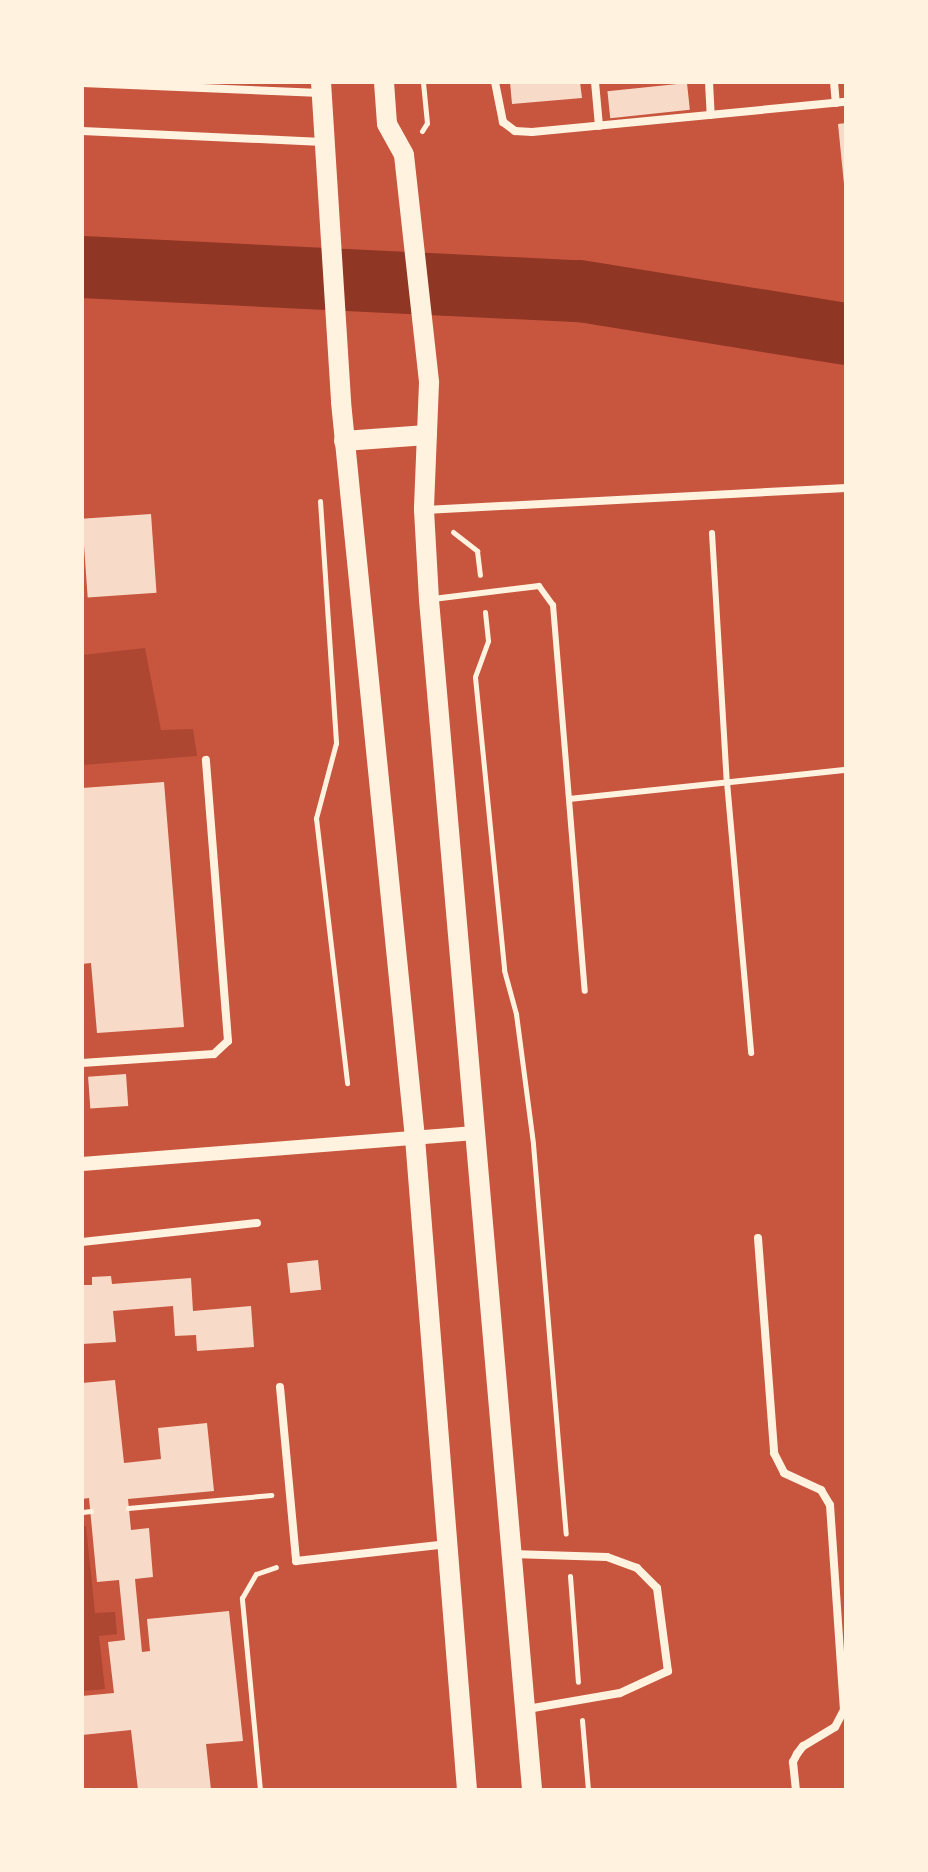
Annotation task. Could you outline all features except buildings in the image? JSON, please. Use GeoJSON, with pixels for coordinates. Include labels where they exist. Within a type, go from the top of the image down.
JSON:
{"type":"FeatureCollection","features":[{"type":"Feature","properties":{"kind":"main road"},"geometry":{"type":"LineString","coordinates":[[384,82],[387,124],[404,155],[429,383],[424,510],[429,600],[532,1790]]}},
{"type":"Feature","properties":{"kind":"main road"},"geometry":{"type":"LineString","coordinates":[[321,87],[344,441],[415,1138],[450,1544],[467,1790]]}},
{"type":"Feature","properties":{"kind":"main road"},"geometry":{"type":"LineString","coordinates":[[344,441],[427,435]]}},
{"type":"Feature","properties":{"kind":"street"},"geometry":{"type":"LineString","coordinates":[[495,82],[498,111],[503,122],[515,131],[599,126],[841,102],[834,82]]}},
{"type":"Feature","properties":{"kind":"street"},"geometry":{"type":"LineString","coordinates":[[595,82],[599,126]]}},
{"type":"Feature","properties":{"kind":"street"},"geometry":{"type":"LineString","coordinates":[[709,82],[711,115]]}},
{"type":"Feature","properties":{"kind":"street"},"geometry":{"type":"LineString","coordinates":[[82,83],[321,87]]}},
{"type":"Feature","properties":{"kind":"street"},"geometry":{"type":"LineString","coordinates":[[82,131],[324,142]]}},
{"type":"Feature","properties":{"kind":"street"},"geometry":{"type":"LineString","coordinates":[[424,510],[846,488]]}},
{"type":"Feature","properties":{"kind":"street"},"geometry":{"type":"LineString","coordinates":[[82,1063],[214,1054],[228,1041],[206,760]]}},
{"type":"Feature","properties":{"kind":"street"},"geometry":{"type":"LineString","coordinates":[[82,1164],[475,1133]]}},
{"type":"Feature","properties":{"kind":"street"},"geometry":{"type":"LineString","coordinates":[[82,1242],[257,1223]]}},
{"type":"Feature","properties":{"kind":"street"},"geometry":{"type":"LineString","coordinates":[[758,1238],[774,1453],[784,1473],[821,1490],[828,1498],[842,1634],[841,1719],[797,1754],[793,1762],[796,1790]]}},
{"type":"Feature","properties":{"kind":"street"},"geometry":{"type":"LineString","coordinates":[[280,1387],[296,1561],[450,1544]]}},
{"type":"Feature","properties":{"kind":"street"},"geometry":{"type":"LineString","coordinates":[[511,1554],[607,1557],[637,1568],[657,1588],[668,1671],[620,1693],[525,1709]]}},
{"type":"Feature","properties":{"kind":"lane"},"geometry":{"type":"LineString","coordinates":[[712,533],[727,782],[751,1053]]}},
{"type":"Feature","properties":{"kind":"lane"},"geometry":{"type":"LineString","coordinates":[[429,600],[539,586],[553,605],[585,991]]}},
{"type":"Feature","properties":{"kind":"lane"},"geometry":{"type":"LineString","coordinates":[[569,799],[846,770]]}},
{"type":"Feature","properties":{"kind":"path"},"geometry":{"type":"LineString","coordinates":[[404,155],[427,123],[423,82]]}},
{"type":"Feature","properties":{"kind":"path"},"geometry":{"type":"LineString","coordinates":[[319,494],[336,743],[316,818],[347,1083]]}},
{"type":"Feature","properties":{"kind":"path"},"geometry":{"type":"LineString","coordinates":[[424,510],[477,551],[488,641],[475,677],[504,970],[516,1014],[533,1144],[588,1790]]}},
{"type":"Feature","properties":{"kind":"path"},"geometry":{"type":"LineString","coordinates":[[128,1508],[290,1494]]}},
{"type":"Feature","properties":{"kind":"path"},"geometry":{"type":"LineString","coordinates":[[82,1512],[91,1511]]}},
{"type":"Feature","properties":{"kind":"path"},"geometry":{"type":"LineString","coordinates":[[260,1790],[242,1598],[256,1574],[296,1561]]}},
{"type":"Feature","properties":{"kind":"shaded area"},"geometry":{"type":"Polygon","coordinates":[[[145,648],[161,730],[193,729],[197,756],[83,765],[82,655],[145,648]]]}},
{"type":"Feature","properties":{"kind":"shaded area"},"geometry":{"type":"Polygon","coordinates":[[[82,1526],[86,1526],[95,1613],[115,1612],[117,1634],[99,1636],[105,1689],[82,1691],[82,1526]]]}},
{"type":"Feature","properties":{"kind":"waterway"},"geometry":{"type":"LineString","coordinates":[[82,267],[580,291],[846,334]]}}]}
